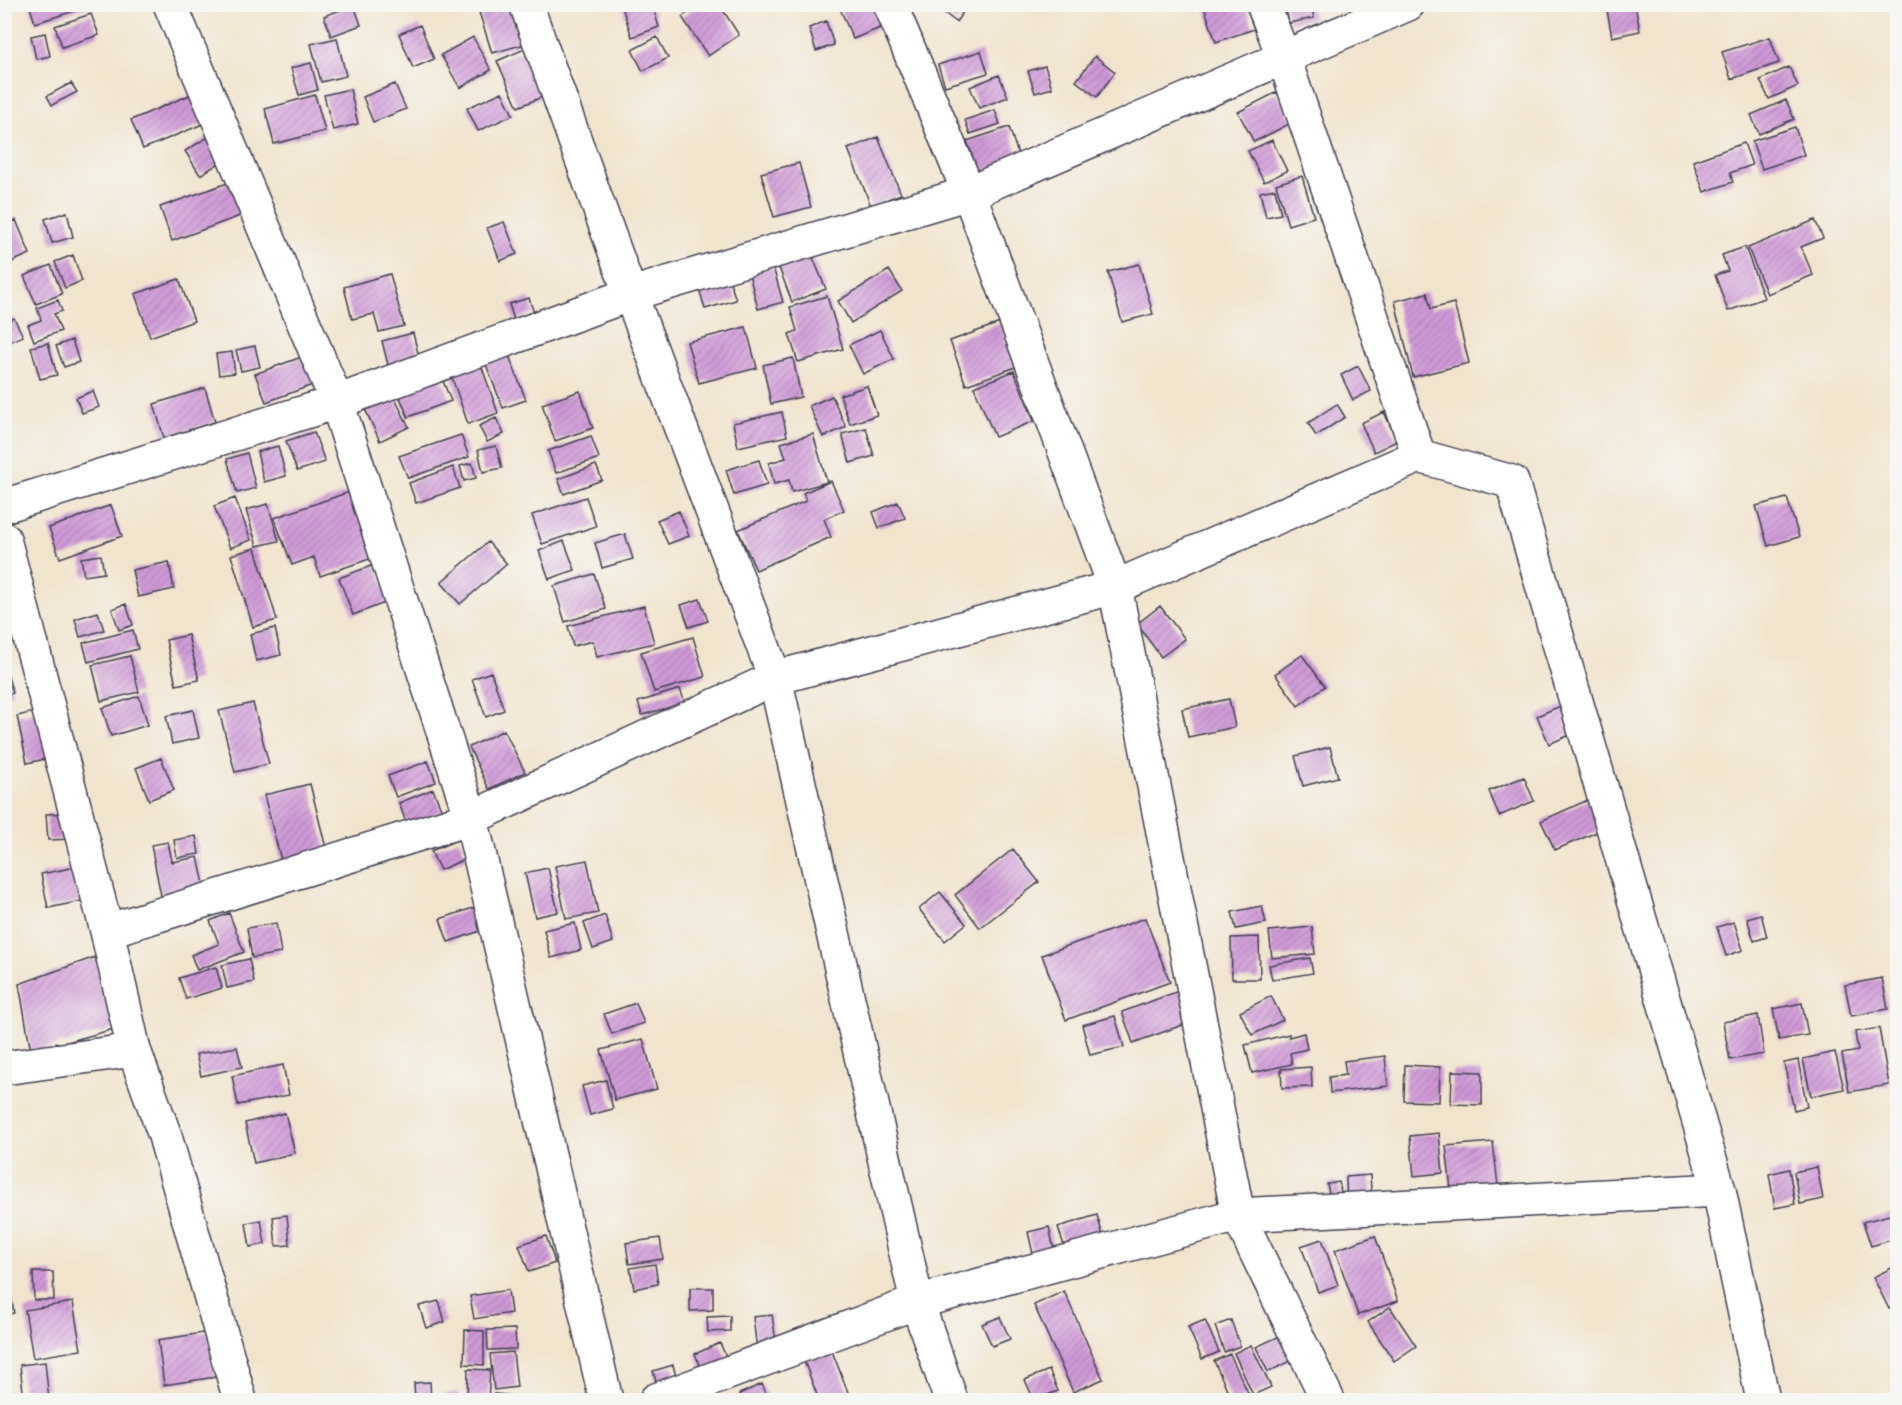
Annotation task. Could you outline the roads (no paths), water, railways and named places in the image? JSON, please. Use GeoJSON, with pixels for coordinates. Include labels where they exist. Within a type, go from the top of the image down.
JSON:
{"type":"FeatureCollection","features":[{"type":"Feature","properties":{"kind":"street"},"geometry":{"type":"LineString","coordinates":[[526,4],[631,294],[775,678],[917,1302],[951,1401]]}},
{"type":"Feature","properties":{"kind":"street"},"geometry":{"type":"LineString","coordinates":[[890,4],[969,193],[1115,587],[1238,1215],[1328,1401]]}},
{"type":"Feature","properties":{"kind":"street"},"geometry":{"type":"LineString","coordinates":[[1263,4],[1284,58],[1419,456]]}},
{"type":"Feature","properties":{"kind":"street"},"geometry":{"type":"LineString","coordinates":[[4,506],[337,402],[631,294],[969,193],[1408,4]]}},
{"type":"Feature","properties":{"kind":"street"},"geometry":{"type":"LineString","coordinates":[[180,7],[337,402],[471,818],[606,1401]]}},
{"type":"Feature","properties":{"kind":"street"},"geometry":{"type":"LineString","coordinates":[[107,931],[471,818],[775,678],[1115,587],[1419,456],[1512,482],[1719,1190],[1763,1401]]}},
{"type":"Feature","properties":{"kind":"street"},"geometry":{"type":"LineString","coordinates":[[4,539],[107,931],[134,1050],[165,1136],[240,1401]]}},
{"type":"Feature","properties":{"kind":"street"},"geometry":{"type":"LineString","coordinates":[[4,1068],[134,1050]]}},
{"type":"Feature","properties":{"kind":"street"},"geometry":{"type":"LineString","coordinates":[[656,1401],[917,1302],[1238,1215],[1719,1190]]}}]}
